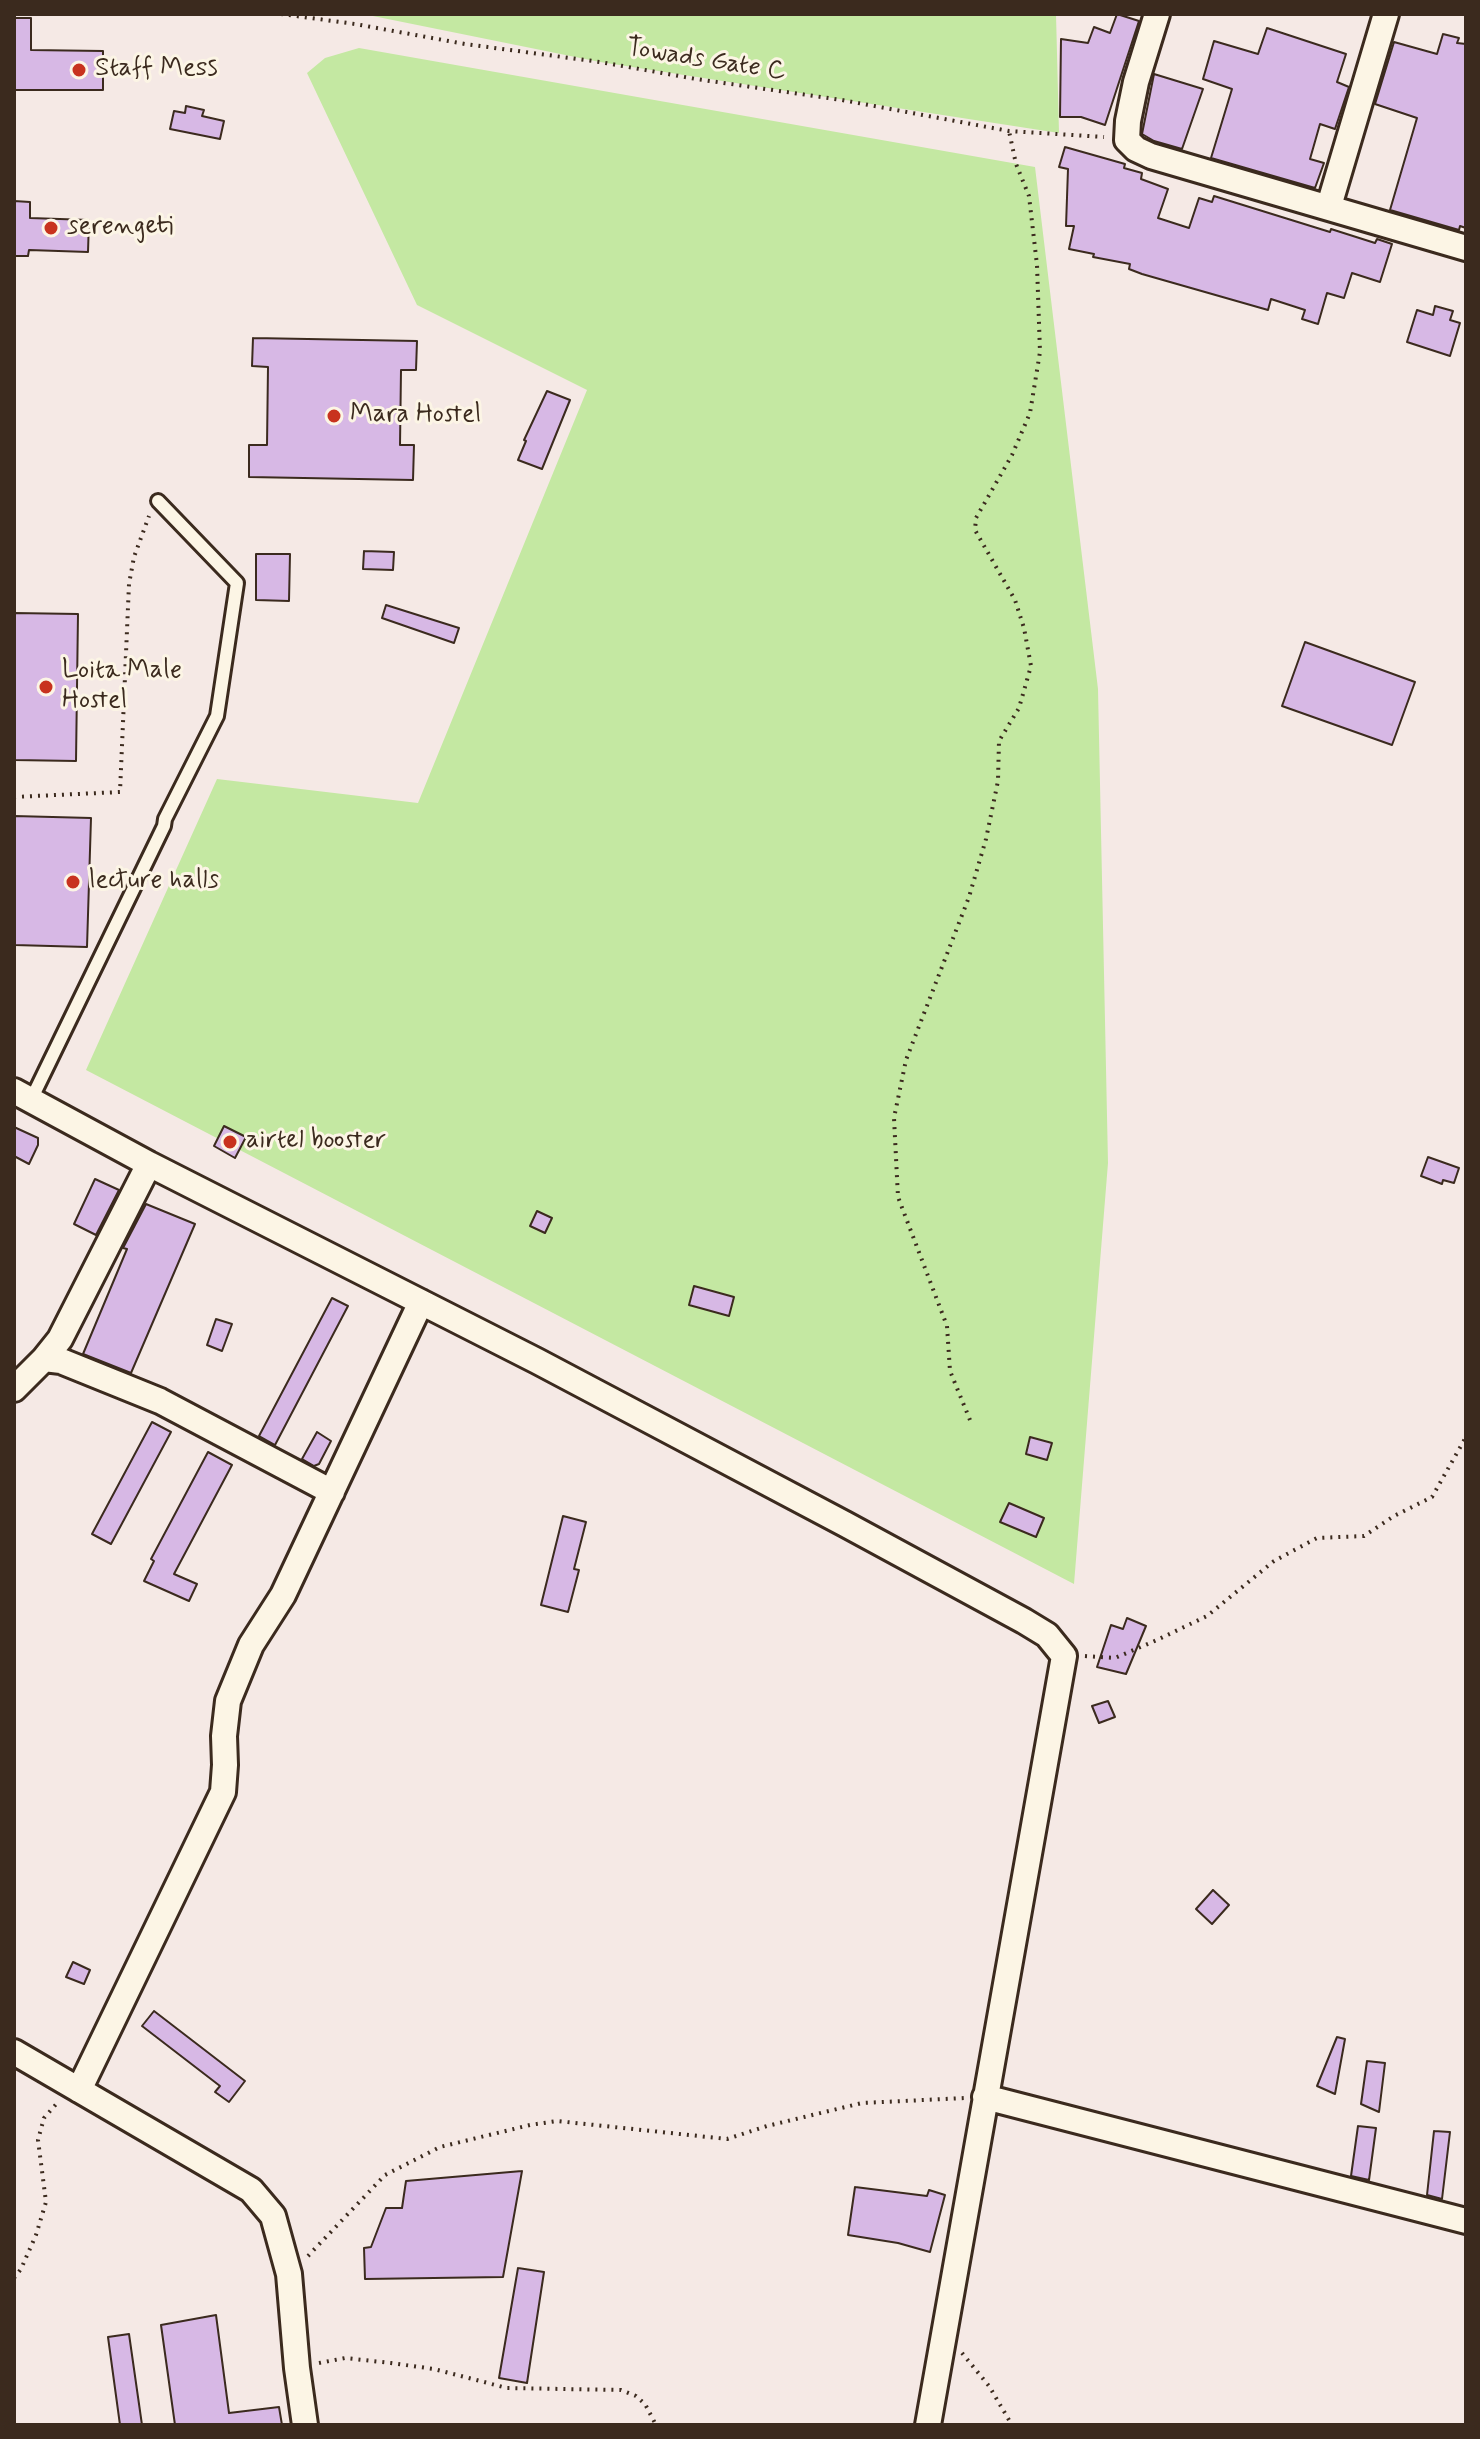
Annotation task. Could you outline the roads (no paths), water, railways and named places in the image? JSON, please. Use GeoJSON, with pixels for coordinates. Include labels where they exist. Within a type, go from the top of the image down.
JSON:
{"type":"FeatureCollection","features":[{"type":"Feature","properties":{"kind":"street"},"geometry":{"type":"LineString","coordinates":[[1157,14],[1136,82],[1128,121],[1127,140],[1136,149],[1466,248]]}},
{"type":"Feature","properties":{"kind":"street"},"geometry":{"type":"LineString","coordinates":[[1329,206],[1386,14]]}},
{"type":"Feature","properties":{"kind":"street"},"geometry":{"type":"LineString","coordinates":[[23,1095],[149,1164],[551,1368],[1024,1621],[1047,1635],[1064,1656],[928,2425]]}},
{"type":"Feature","properties":{"kind":"street"},"geometry":{"type":"LineString","coordinates":[[14,1389],[60,1339],[149,1164]]}},
{"type":"Feature","properties":{"kind":"street"},"geometry":{"type":"LineString","coordinates":[[79,2090],[223,1792],[228,1701],[251,1645],[283,1595],[421,1302]]}},
{"type":"Feature","properties":{"kind":"street"},"geometry":{"type":"LineString","coordinates":[[44,1359],[61,1361],[160,1401],[332,1492]]}},
{"type":"Feature","properties":{"kind":"street"},"geometry":{"type":"LineString","coordinates":[[14,2052],[251,2190],[273,2216],[289,2274],[305,2425]]}},
{"type":"Feature","properties":{"kind":"street"},"geometry":{"type":"LineString","coordinates":[[985,2097],[1466,2221]]}},
{"type":"Feature","properties":{"kind":"lane"},"geometry":{"type":"LineString","coordinates":[[23,1095],[217,716],[237,583],[158,501]]}},
{"type":"Feature","properties":{"kind":"place","name":"Staff Mess"},"geometry":{"type":"Point","coordinates":[79,70]}},
{"type":"Feature","properties":{"kind":"place","name":"serengeti"},"geometry":{"type":"Point","coordinates":[51,228]}},
{"type":"Feature","properties":{"kind":"place","name":"Mara Hostel"},"geometry":{"type":"Point","coordinates":[334,416]}},
{"type":"Feature","properties":{"kind":"place","name":"Loita Male Hostel"},"geometry":{"type":"Point","coordinates":[46,687]}},
{"type":"Feature","properties":{"kind":"place","name":"lecture halls"},"geometry":{"type":"Point","coordinates":[73,882]}},
{"type":"Feature","properties":{"kind":"place","name":"airtel booster"},"geometry":{"type":"Point","coordinates":[230,1142]}}]}
